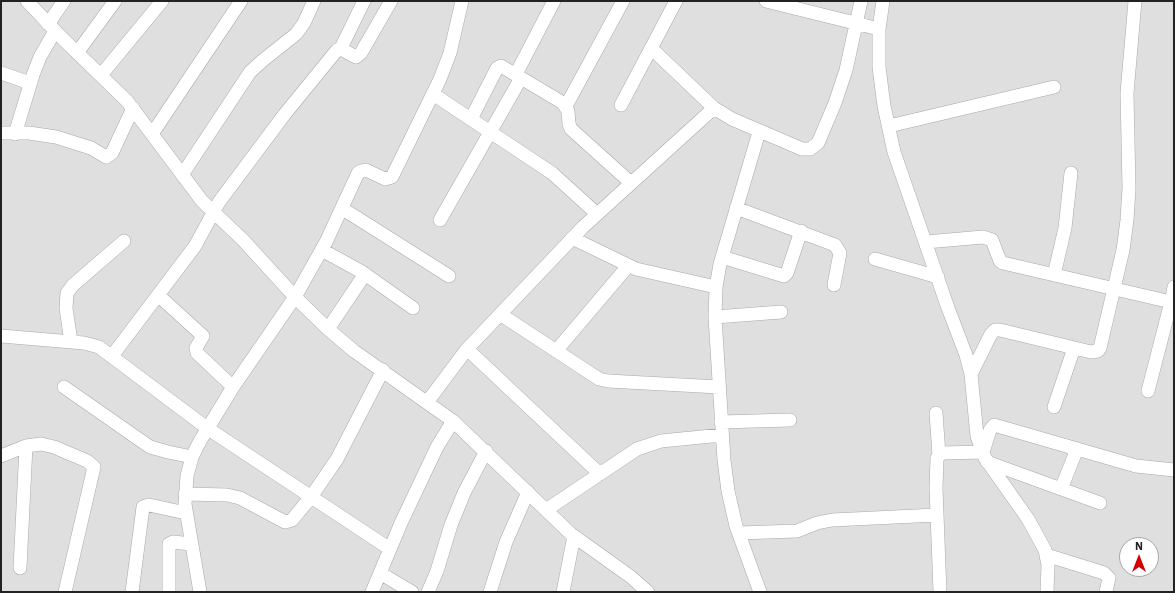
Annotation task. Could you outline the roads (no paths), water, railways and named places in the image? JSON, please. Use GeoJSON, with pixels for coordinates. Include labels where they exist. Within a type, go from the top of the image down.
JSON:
{"type":"FeatureCollection","features":[{"type":"Feature","properties":{"kind":"street"},"geometry":{"type":"LineString","coordinates":[[27,1],[52,28],[133,108],[182,175],[213,212],[243,240],[295,297],[328,329],[354,351],[428,401],[454,421],[574,536],[631,577],[648,592]]}},
{"type":"Feature","properties":{"kind":"street"},"geometry":{"type":"LineString","coordinates":[[15,134],[30,83],[64,1]]}},
{"type":"Feature","properties":{"kind":"street"},"geometry":{"type":"LineString","coordinates":[[77,53],[115,1]]}},
{"type":"Feature","properties":{"kind":"street"},"geometry":{"type":"LineString","coordinates":[[101,75],[162,1]]}},
{"type":"Feature","properties":{"kind":"street"},"geometry":{"type":"LineString","coordinates":[[152,134],[241,1]]}},
{"type":"Feature","properties":{"kind":"street"},"geometry":{"type":"LineString","coordinates":[[182,175],[250,72],[296,34],[304,23],[314,1]]}},
{"type":"Feature","properties":{"kind":"street"},"geometry":{"type":"LineString","coordinates":[[112,356],[195,246],[213,212],[284,115],[334,53],[340,50],[364,1]]}},
{"type":"Feature","properties":{"kind":"street"},"geometry":{"type":"LineString","coordinates":[[340,50],[354,56],[358,56],[391,1]]}},
{"type":"Feature","properties":{"kind":"street"},"geometry":{"type":"LineString","coordinates":[[200,592],[186,513],[185,494],[192,457],[233,387],[295,297],[322,250],[360,171],[366,170],[385,179],[392,177],[433,94],[450,53],[462,1]]}},
{"type":"Feature","properties":{"kind":"street"},"geometry":{"type":"LineString","coordinates":[[440,220],[492,132],[554,1]]}},
{"type":"Feature","properties":{"kind":"street"},"geometry":{"type":"LineString","coordinates":[[566,106],[623,1]]}},
{"type":"Feature","properties":{"kind":"street"},"geometry":{"type":"LineString","coordinates":[[621,105],[676,1]]}},
{"type":"Feature","properties":{"kind":"street"},"geometry":{"type":"LineString","coordinates":[[766,1],[786,4],[879,29]]}},
{"type":"Feature","properties":{"kind":"street"},"geometry":{"type":"LineString","coordinates":[[651,48],[714,108],[732,119],[759,132],[802,148],[810,148],[818,143],[837,96],[846,70],[861,1]]}},
{"type":"Feature","properties":{"kind":"street"},"geometry":{"type":"LineString","coordinates":[[883,1],[879,29],[878,67],[894,152],[972,374],[977,436],[985,457],[1037,533],[1046,555],[1048,565],[1047,592]]}},
{"type":"Feature","properties":{"kind":"street"},"geometry":{"type":"LineString","coordinates":[[972,374],[990,334],[995,330],[1091,352],[1098,351],[1100,348],[1124,250],[1129,188],[1127,93],[1135,1]]}},
{"type":"Feature","properties":{"kind":"street"},"geometry":{"type":"LineString","coordinates":[[471,119],[497,68],[501,66],[559,99],[566,106],[571,129],[631,183]]}},
{"type":"Feature","properties":{"kind":"street"},"geometry":{"type":"LineString","coordinates":[[1,73],[30,83]]}},
{"type":"Feature","properties":{"kind":"street"},"geometry":{"type":"LineString","coordinates":[[888,126],[1054,88]]}},
{"type":"Feature","properties":{"kind":"street"},"geometry":{"type":"LineString","coordinates":[[433,94],[552,173],[597,214]]}},
{"type":"Feature","properties":{"kind":"street"},"geometry":{"type":"LineString","coordinates":[[1,133],[29,133],[56,136],[91,148],[106,157],[112,153],[133,108]]}},
{"type":"Feature","properties":{"kind":"street"},"geometry":{"type":"LineString","coordinates":[[428,401],[467,349],[572,238],[714,108]]}},
{"type":"Feature","properties":{"kind":"street"},"geometry":{"type":"LineString","coordinates":[[759,132],[722,257],[716,287],[715,317],[719,388],[728,491],[739,533],[760,592]]}},
{"type":"Feature","properties":{"kind":"street"},"geometry":{"type":"LineString","coordinates":[[1054,275],[1067,217],[1071,174]]}},
{"type":"Feature","properties":{"kind":"street"},"geometry":{"type":"LineString","coordinates":[[736,208],[801,231],[829,242],[838,248],[840,258],[834,285]]}},
{"type":"Feature","properties":{"kind":"street"},"geometry":{"type":"LineString","coordinates":[[343,209],[449,276]]}},
{"type":"Feature","properties":{"kind":"street"},"geometry":{"type":"LineString","coordinates":[[722,257],[784,276],[787,273],[801,231]]}},
{"type":"Feature","properties":{"kind":"street"},"geometry":{"type":"LineString","coordinates":[[926,242],[983,237],[988,238],[995,244],[1000,261],[1004,263],[1171,302]]}},
{"type":"Feature","properties":{"kind":"street"},"geometry":{"type":"LineString","coordinates":[[572,238],[628,266],[649,273],[716,287]]}},
{"type":"Feature","properties":{"kind":"street"},"geometry":{"type":"LineString","coordinates":[[71,342],[66,308],[67,293],[73,285],[124,241]]}},
{"type":"Feature","properties":{"kind":"street"},"geometry":{"type":"LineString","coordinates":[[322,250],[365,274],[413,308]]}},
{"type":"Feature","properties":{"kind":"street"},"geometry":{"type":"LineString","coordinates":[[875,259],[938,277]]}},
{"type":"Feature","properties":{"kind":"street"},"geometry":{"type":"LineString","coordinates":[[556,350],[628,266]]}},
{"type":"Feature","properties":{"kind":"street"},"geometry":{"type":"LineString","coordinates":[[328,329],[365,274]]}},
{"type":"Feature","properties":{"kind":"street"},"geometry":{"type":"LineString","coordinates":[[1148,391],[1174,287]]}},
{"type":"Feature","properties":{"kind":"street"},"geometry":{"type":"LineString","coordinates":[[158,295],[202,334],[203,338],[196,348],[197,353],[233,387]]}},
{"type":"Feature","properties":{"kind":"street"},"geometry":{"type":"LineString","coordinates":[[715,317],[781,312]]}},
{"type":"Feature","properties":{"kind":"street"},"geometry":{"type":"LineString","coordinates":[[500,314],[599,379],[608,381],[719,388]]}},
{"type":"Feature","properties":{"kind":"street"},"geometry":{"type":"LineString","coordinates":[[1,336],[92,345],[112,356],[208,428],[390,549]]}},
{"type":"Feature","properties":{"kind":"street"},"geometry":{"type":"LineString","coordinates":[[1054,407],[1074,348]]}},
{"type":"Feature","properties":{"kind":"street"},"geometry":{"type":"LineString","coordinates":[[467,349],[600,474]]}},
{"type":"Feature","properties":{"kind":"street"},"geometry":{"type":"LineString","coordinates":[[185,494],[227,495],[240,498],[285,522],[292,520],[312,497],[353,431],[383,370]]}},
{"type":"Feature","properties":{"kind":"street"},"geometry":{"type":"LineString","coordinates":[[64,388],[150,446],[192,457]]}},
{"type":"Feature","properties":{"kind":"street"},"geometry":{"type":"LineString","coordinates":[[936,413],[939,455],[936,462],[940,592]]}},
{"type":"Feature","properties":{"kind":"street"},"geometry":{"type":"LineString","coordinates":[[546,510],[637,449],[649,444],[722,428],[790,420]]}},
{"type":"Feature","properties":{"kind":"street"},"geometry":{"type":"LineString","coordinates":[[372,592],[437,446],[454,421]]}},
{"type":"Feature","properties":{"kind":"street"},"geometry":{"type":"LineString","coordinates":[[985,457],[990,430],[994,426],[1136,466],[1174,470]]}},
{"type":"Feature","properties":{"kind":"street"},"geometry":{"type":"LineString","coordinates":[[1,456],[26,446],[41,444],[54,446],[87,461],[94,467],[65,592]]}},
{"type":"Feature","properties":{"kind":"street"},"geometry":{"type":"LineString","coordinates":[[20,568],[26,446]]}},
{"type":"Feature","properties":{"kind":"street"},"geometry":{"type":"LineString","coordinates":[[1061,489],[1077,449]]}},
{"type":"Feature","properties":{"kind":"street"},"geometry":{"type":"LineString","coordinates":[[428,592],[437,571],[451,525],[464,493],[486,451]]}},
{"type":"Feature","properties":{"kind":"street"},"geometry":{"type":"LineString","coordinates":[[939,455],[942,453],[985,457],[1061,489],[1100,503]]}},
{"type":"Feature","properties":{"kind":"street"},"geometry":{"type":"LineString","coordinates":[[490,592],[506,542],[528,492]]}},
{"type":"Feature","properties":{"kind":"street"},"geometry":{"type":"LineString","coordinates":[[132,592],[143,507],[149,504],[186,513]]}},
{"type":"Feature","properties":{"kind":"street"},"geometry":{"type":"LineString","coordinates":[[739,533],[797,531],[817,523],[832,520],[937,514]]}},
{"type":"Feature","properties":{"kind":"street"},"geometry":{"type":"LineString","coordinates":[[563,592],[574,536]]}},
{"type":"Feature","properties":{"kind":"street"},"geometry":{"type":"LineString","coordinates":[[169,592],[169,544],[173,542],[191,544]]}},
{"type":"Feature","properties":{"kind":"street"},"geometry":{"type":"LineString","coordinates":[[1046,555],[1104,573],[1109,578],[1106,592]]}},
{"type":"Feature","properties":{"kind":"street"},"geometry":{"type":"LineString","coordinates":[[380,573],[412,592]]}}]}
